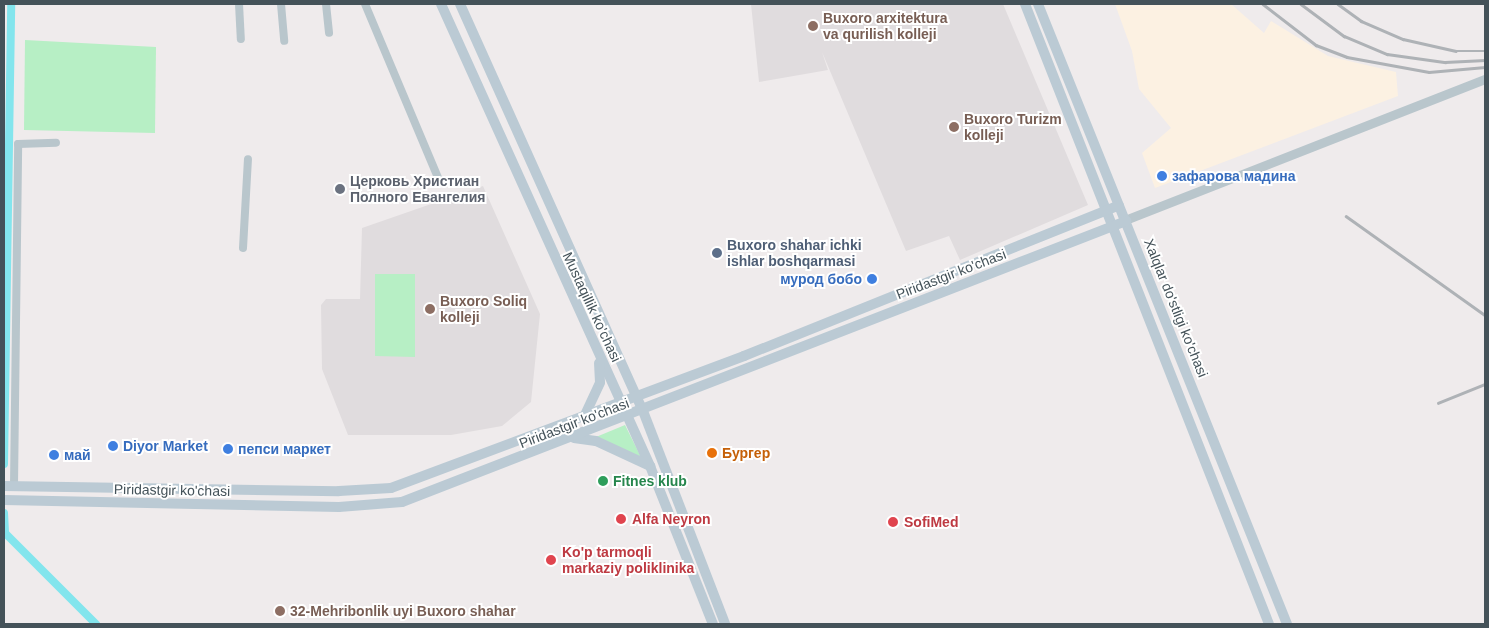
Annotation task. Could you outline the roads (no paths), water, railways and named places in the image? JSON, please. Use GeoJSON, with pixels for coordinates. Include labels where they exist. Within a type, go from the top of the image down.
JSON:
{"type":"FeatureCollection","features":[{"type":"Feature","properties":{"kind":"main road","name":"Mustaqillik ko'chasi"},"geometry":{"type":"LineString","coordinates":[[441,4],[598,355],[650,466],[713,624]]}},
{"type":"Feature","properties":{"kind":"main road","name":"Mustaqillik ko'chasi"},"geometry":{"type":"LineString","coordinates":[[460,4],[637,397],[726,624]]}},
{"type":"Feature","properties":{"kind":"main road","name":"Xalqlar do'stligi ko'chasi"},"geometry":{"type":"LineString","coordinates":[[1025,4],[1269,624]]}},
{"type":"Feature","properties":{"kind":"main road","name":"Xalqlar do'stligi ko'chasi"},"geometry":{"type":"LineString","coordinates":[[1038,4],[1287,624]]}},
{"type":"Feature","properties":{"kind":"main road"},"geometry":{"type":"LineString","coordinates":[[493,122],[509,116]]}},
{"type":"Feature","properties":{"kind":"main road","name":"Piridastgir ko'chasi"},"geometry":{"type":"LineString","coordinates":[[9,486],[369,491],[418,480],[637,397],[1106,212],[1119,205]]}},
{"type":"Feature","properties":{"kind":"main road","name":"Piridastgir ko'chasi"},"geometry":{"type":"LineString","coordinates":[[9,501],[339,507],[402,502],[643,411],[1126,221]]}},
{"type":"Feature","properties":{"kind":"main road"},"geometry":{"type":"LineString","coordinates":[[861,309],[867,322]]}},
{"type":"Feature","properties":{"kind":"main road"},"geometry":{"type":"LineString","coordinates":[[584,417],[600,382],[598,355]]}},
{"type":"Feature","properties":{"kind":"main road"},"geometry":{"type":"LineString","coordinates":[[573,438],[596,441],[650,466]]}},
{"type":"Feature","properties":{"kind":"main road"},"geometry":{"type":"LineString","coordinates":[[9,486],[9,501]]}},
{"type":"Feature","properties":{"kind":"main road"},"geometry":{"type":"LineString","coordinates":[[339,491],[339,507]]}},
{"type":"Feature","properties":{"kind":"main road"},"geometry":{"type":"LineString","coordinates":[[686,556],[697,552]]}},
{"type":"Feature","properties":{"kind":"street"},"geometry":{"type":"LineString","coordinates":[[239,4],[241,39]]}},
{"type":"Feature","properties":{"kind":"street"},"geometry":{"type":"LineString","coordinates":[[281,4],[284,41]]}},
{"type":"Feature","properties":{"kind":"street"},"geometry":{"type":"LineString","coordinates":[[326,4],[329,33]]}},
{"type":"Feature","properties":{"kind":"street"},"geometry":{"type":"LineString","coordinates":[[365,4],[440,182]]}},
{"type":"Feature","properties":{"kind":"street"},"geometry":{"type":"LineString","coordinates":[[1126,221],[1485,79]]}},
{"type":"Feature","properties":{"kind":"street"},"geometry":{"type":"LineString","coordinates":[[9,486],[18,144],[56,143]]}},
{"type":"Feature","properties":{"kind":"street"},"geometry":{"type":"LineString","coordinates":[[243,248],[248,159]]}},
{"type":"Feature","properties":{"kind":"waterway"},"geometry":{"type":"LineString","coordinates":[[4,464],[11,4]]}},
{"type":"Feature","properties":{"kind":"waterway"},"geometry":{"type":"LineString","coordinates":[[4,513],[5,533],[96,624]]}},
{"type":"Feature","properties":{"kind":"railway"},"geometry":{"type":"LineString","coordinates":[[1263,4],[1316,45],[1347,57],[1429,72],[1485,67]]}},
{"type":"Feature","properties":{"kind":"railway"},"geometry":{"type":"LineString","coordinates":[[1301,4],[1344,36],[1387,54],[1445,62],[1485,60]]}},
{"type":"Feature","properties":{"kind":"railway"},"geometry":{"type":"LineString","coordinates":[[1338,4],[1361,21],[1403,39],[1456,51],[1485,51]]}},
{"type":"Feature","properties":{"kind":"railway"},"geometry":{"type":"LineString","coordinates":[[1346,216],[1485,315]]}},
{"type":"Feature","properties":{"kind":"railway"},"geometry":{"type":"LineString","coordinates":[[1438,403],[1485,384]]}},
{"type":"Feature","properties":{"kind":"place","name":"Buxoro arxitektura va qurilish kolleji"},"geometry":{"type":"Point","coordinates":[813,26]}},
{"type":"Feature","properties":{"kind":"place","name":"Buxoro Turizm kolleji"},"geometry":{"type":"Point","coordinates":[954,127]}},
{"type":"Feature","properties":{"kind":"place","name":"зафарова мадина"},"geometry":{"type":"Point","coordinates":[1162,176]}},
{"type":"Feature","properties":{"kind":"place","name":"Церковь Христиан Полного Евангелия"},"geometry":{"type":"Point","coordinates":[340,189]}},
{"type":"Feature","properties":{"kind":"place","name":"Buxoro shahar ichki ishlar boshqarmasi"},"geometry":{"type":"Point","coordinates":[717,253]}},
{"type":"Feature","properties":{"kind":"place","name":"мурод бобо"},"geometry":{"type":"Point","coordinates":[872,279]}},
{"type":"Feature","properties":{"kind":"place","name":"Buxoro Soliq kolleji"},"geometry":{"type":"Point","coordinates":[430,309]}},
{"type":"Feature","properties":{"kind":"place","name":"Diyor Market"},"geometry":{"type":"Point","coordinates":[113,446]}},
{"type":"Feature","properties":{"kind":"place","name":"пепси маркет"},"geometry":{"type":"Point","coordinates":[228,449]}},
{"type":"Feature","properties":{"kind":"place","name":"Бургер"},"geometry":{"type":"Point","coordinates":[712,453]}},
{"type":"Feature","properties":{"kind":"place","name":"май"},"geometry":{"type":"Point","coordinates":[54,455]}},
{"type":"Feature","properties":{"kind":"place","name":"Fitnes klub"},"geometry":{"type":"Point","coordinates":[603,481]}},
{"type":"Feature","properties":{"kind":"place","name":"Alfa Neyron"},"geometry":{"type":"Point","coordinates":[621,519]}},
{"type":"Feature","properties":{"kind":"place","name":"SofiMed"},"geometry":{"type":"Point","coordinates":[893,522]}},
{"type":"Feature","properties":{"kind":"place","name":"Ko'p tarmoqli markaziy poliklinika"},"geometry":{"type":"Point","coordinates":[551,560]}},
{"type":"Feature","properties":{"kind":"place","name":"32-Mehribonlik uyi Buxoro shahar"},"geometry":{"type":"Point","coordinates":[280,611]}}]}
